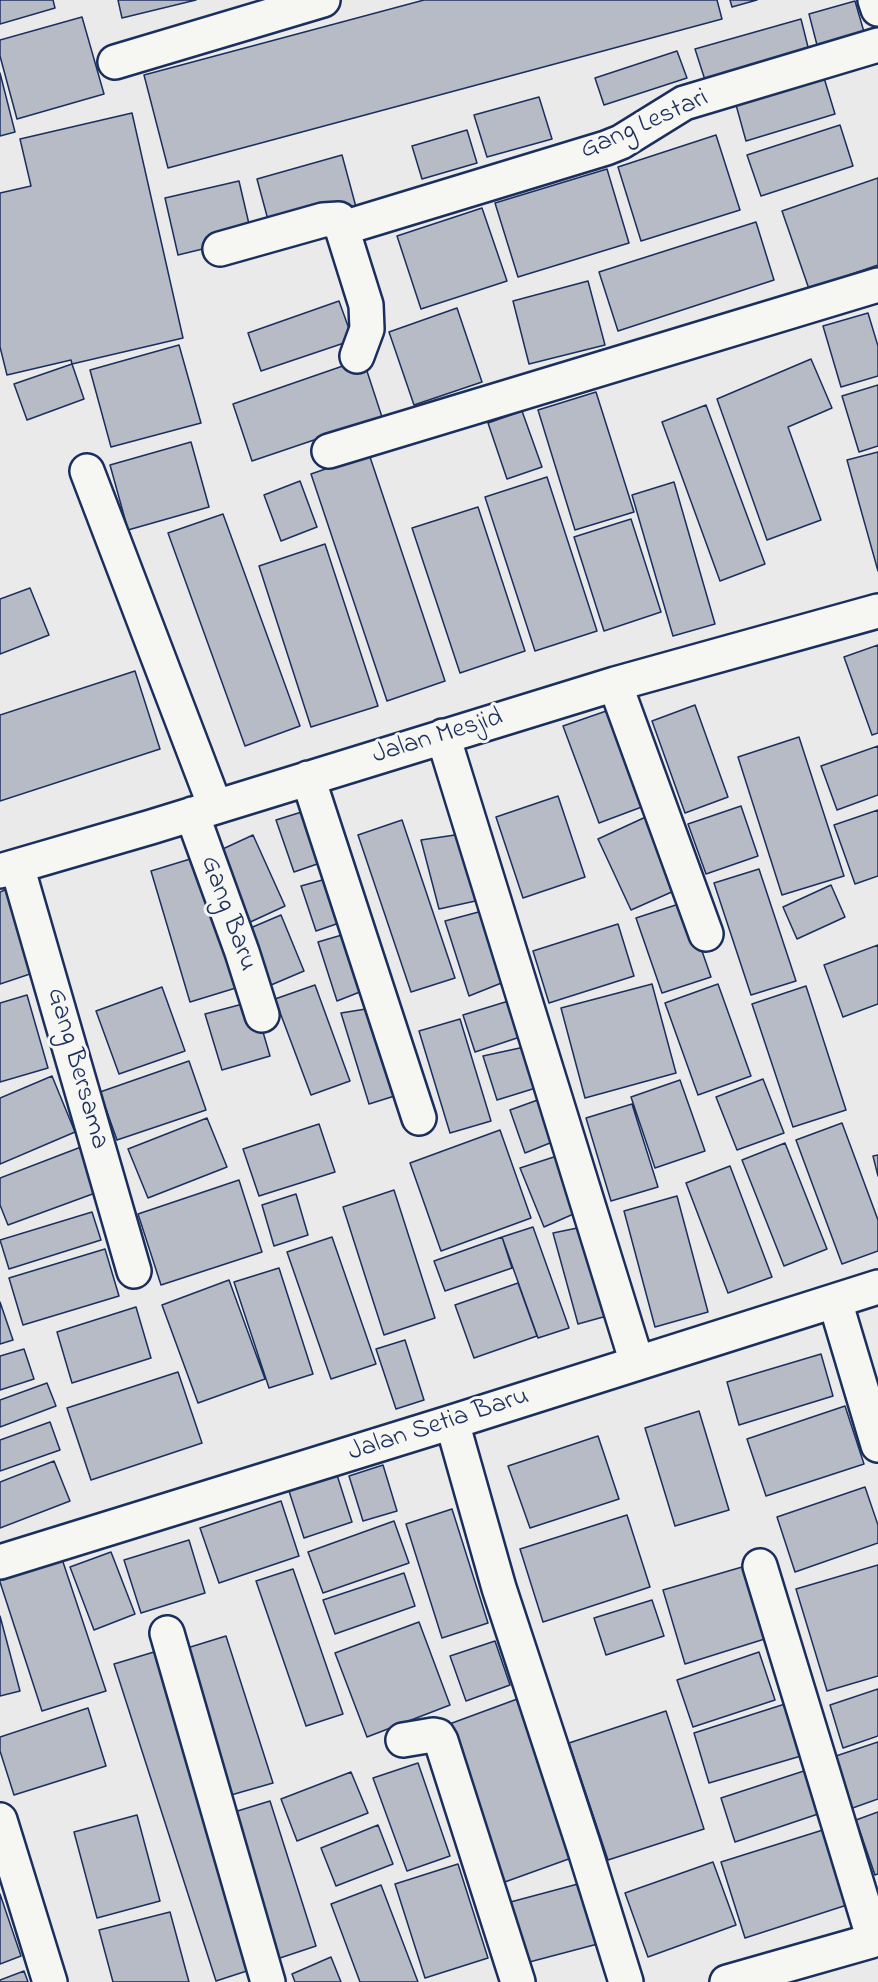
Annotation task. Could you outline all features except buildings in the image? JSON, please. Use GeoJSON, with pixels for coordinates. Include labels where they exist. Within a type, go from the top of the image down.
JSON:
{"type":"FeatureCollection","features":[{"type":"Feature","properties":{"kind":"street"},"geometry":{"type":"LineString","coordinates":[[115,62],[322,0]]}},
{"type":"Feature","properties":{"kind":"street"},"geometry":{"type":"LineString","coordinates":[[875,0],[878,9]]}},
{"type":"Feature","properties":{"kind":"street","name":"Gang Lestari"},"geometry":{"type":"LineString","coordinates":[[343,228],[606,148],[621,142],[684,103],[878,45]]}},
{"type":"Feature","properties":{"kind":"street"},"geometry":{"type":"LineString","coordinates":[[220,249],[334,218],[339,219],[366,305],[367,329],[357,356]]}},
{"type":"Feature","properties":{"kind":"street"},"geometry":{"type":"LineString","coordinates":[[329,451],[878,285]]}},
{"type":"Feature","properties":{"kind":"street","name":"Gang Baru"},"geometry":{"type":"LineString","coordinates":[[87,471],[203,810],[262,1015]]}},
{"type":"Feature","properties":{"kind":"street","name":"Jalan Mesjid"},"geometry":{"type":"LineString","coordinates":[[9,869],[615,684],[878,611]]}},
{"type":"Feature","properties":{"kind":"street"},"geometry":{"type":"LineString","coordinates":[[615,684],[706,934]]}},
{"type":"Feature","properties":{"kind":"street"},"geometry":{"type":"LineString","coordinates":[[443,736],[637,1362]]}},
{"type":"Feature","properties":{"kind":"street"},"geometry":{"type":"LineString","coordinates":[[308,778],[419,1118]]}},
{"type":"Feature","properties":{"kind":"street","name":"Gang Bersama"},"geometry":{"type":"LineString","coordinates":[[9,869],[134,1271]]}},
{"type":"Feature","properties":{"kind":"street","name":"Jalan Setia Baru"},"geometry":{"type":"LineString","coordinates":[[0,1562],[878,1287]]}},
{"type":"Feature","properties":{"kind":"street"},"geometry":{"type":"LineString","coordinates":[[835,1301],[878,1444]]}},
{"type":"Feature","properties":{"kind":"street"},"geometry":{"type":"LineString","coordinates":[[452,1422],[499,1588],[626,1982]]}},
{"type":"Feature","properties":{"kind":"street"},"geometry":{"type":"LineString","coordinates":[[727,1982],[876,1940],[760,1566]]}},
{"type":"Feature","properties":{"kind":"street"},"geometry":{"type":"LineString","coordinates":[[167,1633],[268,1982]]}},
{"type":"Feature","properties":{"kind":"street"},"geometry":{"type":"LineString","coordinates":[[403,1740],[438,1736],[441,1741],[518,1982]]}},
{"type":"Feature","properties":{"kind":"street"},"geometry":{"type":"LineString","coordinates":[[0,1820],[50,1982]]}}]}
